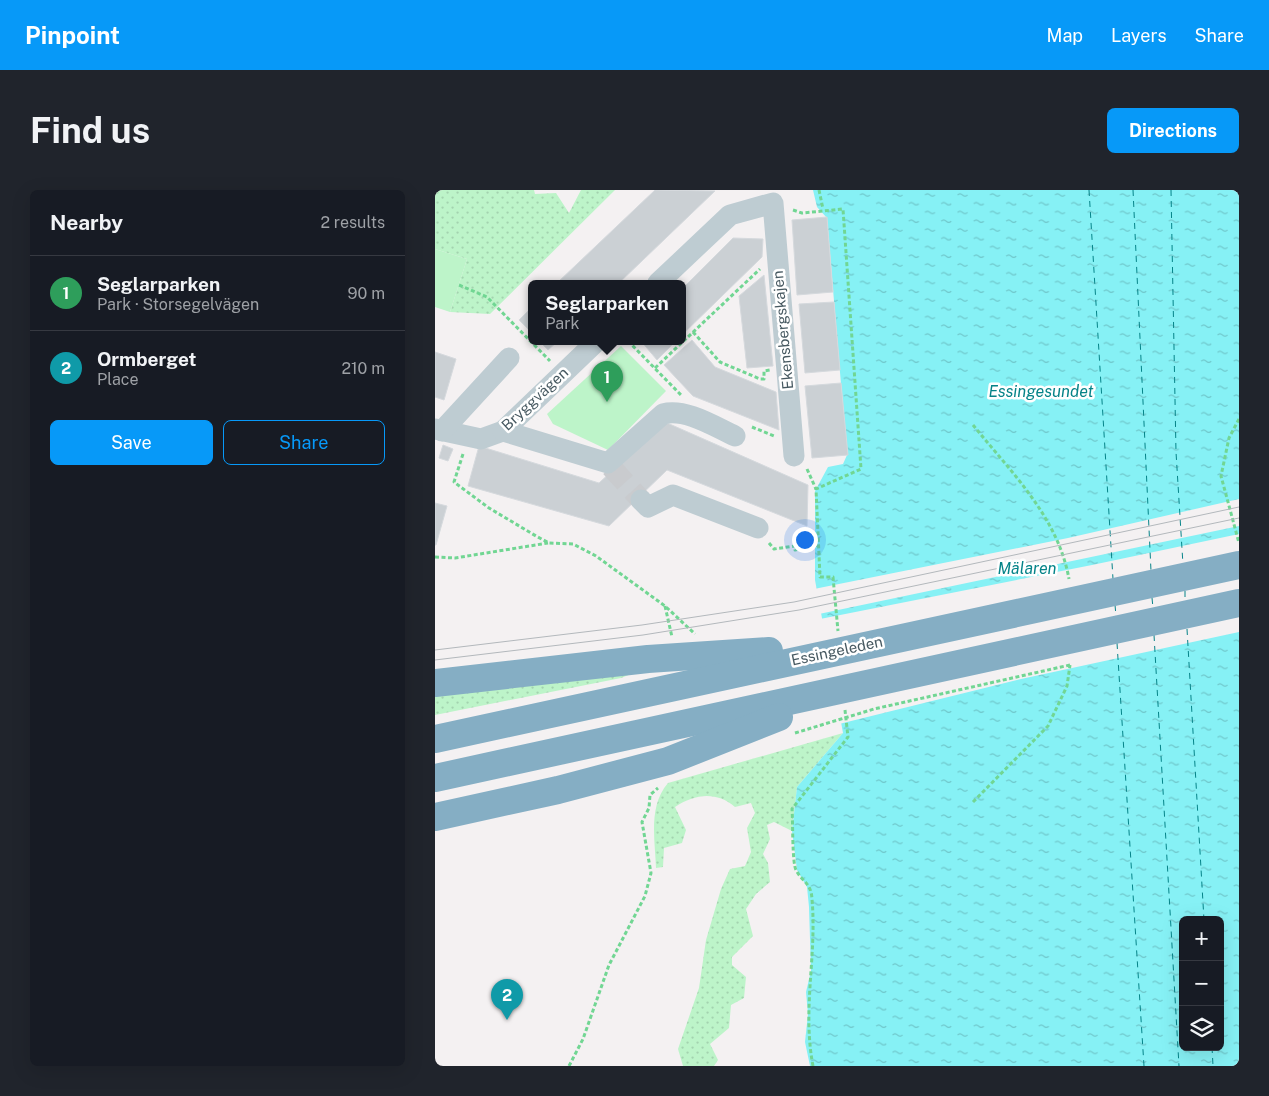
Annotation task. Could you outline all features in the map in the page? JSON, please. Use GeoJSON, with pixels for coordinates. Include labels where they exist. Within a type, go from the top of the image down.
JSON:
{"type":"FeatureCollection","features":[{"type":"Feature","properties":{"kind":"highway","name":"Essingeleden"},"geometry":{"type":"LineString","coordinates":[[435,739],[862,645],[1239,565]]}},
{"type":"Feature","properties":{"kind":"highway"},"geometry":{"type":"LineString","coordinates":[[435,778],[1239,603]]}},
{"type":"Feature","properties":{"kind":"highway"},"geometry":{"type":"LineString","coordinates":[[435,683],[648,660],[862,645]]}},
{"type":"Feature","properties":{"kind":"highway"},"geometry":{"type":"LineString","coordinates":[[435,817],[558,790],[668,761],[852,687]]}},
{"type":"Feature","properties":{"kind":"street","name":"Ekensbergskajen"},"geometry":{"type":"LineString","coordinates":[[661,280],[730,215],[773,203],[800,462]]}},
{"type":"Feature","properties":{"kind":"street","name":"Bryggvägen"},"geometry":{"type":"LineString","coordinates":[[438,430],[481,439],[498,433],[593,345]]}},
{"type":"Feature","properties":{"kind":"street"},"geometry":{"type":"LineString","coordinates":[[438,430],[509,358]]}},
{"type":"Feature","properties":{"kind":"street"},"geometry":{"type":"LineString","coordinates":[[498,433],[610,465],[663,414],[671,412],[682,413],[740,430]]}},
{"type":"Feature","properties":{"kind":"street"},"geometry":{"type":"LineString","coordinates":[[498,433],[503,443],[559,460]]}},
{"type":"Feature","properties":{"kind":"street"},"geometry":{"type":"LineString","coordinates":[[641,500],[648,507],[673,495],[758,528]]}},
{"type":"Feature","properties":{"kind":"path"},"geometry":{"type":"LineString","coordinates":[[819,190],[823,209]]}},
{"type":"Feature","properties":{"kind":"path"},"geometry":{"type":"LineString","coordinates":[[802,213],[823,209],[843,209]]}},
{"type":"Feature","properties":{"kind":"path"},"geometry":{"type":"LineString","coordinates":[[686,339],[764,265]]}},
{"type":"Feature","properties":{"kind":"path"},"geometry":{"type":"LineString","coordinates":[[459,285],[487,298],[528,339]]}},
{"type":"Feature","properties":{"kind":"path"},"geometry":{"type":"LineString","coordinates":[[693,332],[720,362],[760,379]]}},
{"type":"Feature","properties":{"kind":"path"},"geometry":{"type":"LineString","coordinates":[[534,345],[563,374]]}},
{"type":"Feature","properties":{"kind":"path"},"geometry":{"type":"LineString","coordinates":[[632,345],[687,400]]}},
{"type":"Feature","properties":{"kind":"path"},"geometry":{"type":"LineString","coordinates":[[655,368],[679,345]]}},
{"type":"Feature","properties":{"kind":"path"},"geometry":{"type":"LineString","coordinates":[[1239,419],[1229,438],[1221,476],[1239,543]]}},
{"type":"Feature","properties":{"kind":"path"},"geometry":{"type":"LineString","coordinates":[[740,430],[776,437]]}},
{"type":"Feature","properties":{"kind":"path"},"geometry":{"type":"LineString","coordinates":[[468,437],[454,482],[489,508],[549,542]]}},
{"type":"Feature","properties":{"kind":"path"},"geometry":{"type":"LineString","coordinates":[[800,462],[816,489]]}},
{"type":"Feature","properties":{"kind":"path"},"geometry":{"type":"LineString","coordinates":[[435,557],[455,558],[549,542],[573,544],[596,556],[665,606],[697,636]]}},
{"type":"Feature","properties":{"kind":"path"},"geometry":{"type":"LineString","coordinates":[[774,549],[795,546],[795,550],[819,545]]}},
{"type":"Feature","properties":{"kind":"path"},"geometry":{"type":"LineString","coordinates":[[665,606],[669,626]]}},
{"type":"Feature","properties":{"kind":"path"},"geometry":{"type":"LineString","coordinates":[[791,734],[874,709],[1077,663]]}},
{"type":"Feature","properties":{"kind":"path"},"geometry":{"type":"LineString","coordinates":[[569,1066],[583,1039],[609,965],[645,896],[651,873],[642,822],[649,808],[650,795]]}},
{"type":"Feature","properties":{"kind":"green space"},"geometry":{"type":"Polygon","coordinates":[[[435,190],[534,190],[535,194],[556,193],[569,213],[581,190],[615,190],[490,314],[450,312],[467,259],[435,249],[435,190]]]}},
{"type":"Feature","properties":{"kind":"green space"},"geometry":{"type":"Polygon","coordinates":[[[435,249],[467,259],[450,312],[435,307],[435,249]]]}},
{"type":"Feature","properties":{"kind":"green space"},"geometry":{"type":"Polygon","coordinates":[[[621,346],[666,391],[608,450],[553,424],[547,414],[621,346]]]}},
{"type":"Feature","properties":{"kind":"green space"},"geometry":{"type":"Polygon","coordinates":[[[636,672],[621,678],[435,715],[435,693],[636,672]]]}},
{"type":"Feature","properties":{"kind":"green space"},"geometry":{"type":"Polygon","coordinates":[[[843,733],[797,787],[792,831],[774,822],[767,825],[770,839],[763,854],[768,863],[770,882],[756,894],[746,909],[753,936],[732,957],[732,965],[746,977],[744,998],[731,1005],[729,1028],[710,1044],[718,1060],[714,1066],[683,1066],[678,1049],[699,988],[706,940],[721,889],[730,869],[745,866],[751,852],[747,828],[755,813],[751,803],[735,807],[720,798],[705,796],[690,799],[675,807],[686,830],[682,843],[664,848],[663,867],[656,868],[654,824],[655,813],[662,792],[668,783],[843,733]]]}},
{"type":"Feature","properties":{"kind":"water","name":"Mälaren"},"geometry":{"type":"Polygon","coordinates":[[[813,190],[1239,190],[1239,1066],[810,1066],[805,1042],[808,1014],[806,992],[811,971],[809,907],[807,887],[797,870],[792,831],[797,787],[843,733],[815,580],[815,491],[828,467],[843,464],[847,455],[827,218],[817,207],[813,190]]]}},
{"type":"Feature","properties":{"kind":"pier"},"geometry":{"type":"Polygon","coordinates":[[[1239,499],[1239,526],[819,614],[814,589],[1068,538],[1239,499]]]}},
{"type":"Feature","properties":{"kind":"pier"},"geometry":{"type":"Polygon","coordinates":[[[1239,534],[1239,632],[1021,679],[839,724],[820,619],[1239,534]]]}},
{"type":"Feature","properties":{"kind":"building"},"geometry":{"type":"Polygon","coordinates":[[[655,190],[715,191],[622,280],[560,280],[655,190]]]}},
{"type":"Feature","properties":{"kind":"building"},"geometry":{"type":"Polygon","coordinates":[[[827,217],[833,292],[797,295],[792,220],[827,217]]]}},
{"type":"Feature","properties":{"kind":"building"},"geometry":{"type":"Polygon","coordinates":[[[733,238],[763,239],[762,257],[686,331],[686,285],[733,238]]]}},
{"type":"Feature","properties":{"kind":"building"},"geometry":{"type":"Polygon","coordinates":[[[764,275],[773,366],[747,368],[739,296],[764,275]]]}},
{"type":"Feature","properties":{"kind":"building"},"geometry":{"type":"Polygon","coordinates":[[[834,302],[840,370],[805,373],[799,304],[834,302]]]}},
{"type":"Feature","properties":{"kind":"building"},"geometry":{"type":"Polygon","coordinates":[[[528,311],[528,329],[519,320],[528,311]]]}},
{"type":"Feature","properties":{"kind":"building"},"geometry":{"type":"Polygon","coordinates":[[[692,340],[715,367],[776,392],[779,430],[693,396],[664,365],[692,340]]]}},
{"type":"Feature","properties":{"kind":"building"},"geometry":{"type":"Polygon","coordinates":[[[543,345],[554,345],[548,350],[543,345]]]}},
{"type":"Feature","properties":{"kind":"building"},"geometry":{"type":"Polygon","coordinates":[[[644,345],[672,345],[657,360],[644,345]]]}},
{"type":"Feature","properties":{"kind":"building"},"geometry":{"type":"Polygon","coordinates":[[[435,352],[456,359],[444,400],[435,397],[435,352]]]}},
{"type":"Feature","properties":{"kind":"building"},"geometry":{"type":"Polygon","coordinates":[[[841,383],[848,455],[812,458],[805,386],[841,383]]]}},
{"type":"Feature","properties":{"kind":"building"},"geometry":{"type":"Polygon","coordinates":[[[665,422],[808,485],[807,526],[667,470],[609,526],[468,486],[479,446],[599,483],[665,422]]]}},
{"type":"Feature","properties":{"kind":"building"},"geometry":{"type":"Polygon","coordinates":[[[443,445],[453,449],[448,461],[439,458],[443,445]]]}},
{"type":"Feature","properties":{"kind":"building"},"geometry":{"type":"Polygon","coordinates":[[[435,503],[447,506],[436,545],[435,545],[435,503]]]}},
{"type":"Feature","properties":{"kind":"ferry route"},"geometry":{"type":"LineString","coordinates":[[1089,190],[1113,579]]}},
{"type":"Feature","properties":{"kind":"ferry route"},"geometry":{"type":"LineString","coordinates":[[1133,190],[1151,571]]}},
{"type":"Feature","properties":{"kind":"ferry route"},"geometry":{"type":"LineString","coordinates":[[1171,190],[1176,452],[1183,565]]}},
{"type":"Feature","properties":{"kind":"ferry route"},"geometry":{"type":"LineString","coordinates":[[1185,591],[1185,602]]}},
{"type":"Feature","properties":{"kind":"ferry route"},"geometry":{"type":"LineString","coordinates":[[1152,598],[1153,608]]}},
{"type":"Feature","properties":{"kind":"ferry route"},"geometry":{"type":"LineString","coordinates":[[1115,605],[1116,616]]}},
{"type":"Feature","properties":{"kind":"ferry route"},"geometry":{"type":"LineString","coordinates":[[1187,629],[1204,916]]}},
{"type":"Feature","properties":{"kind":"ferry route"},"geometry":{"type":"LineString","coordinates":[[1154,635],[1179,1066]]}},
{"type":"Feature","properties":{"kind":"ferry route"},"geometry":{"type":"LineString","coordinates":[[1117,643],[1144,1066]]}},
{"type":"Feature","properties":{"kind":"ferry route"},"geometry":{"type":"LineString","coordinates":[[1212,1051],[1213,1066]]}},
{"type":"Feature","properties":{"kind":"tunnel"},"geometry":{"type":"LineString","coordinates":[[611,467],[641,500]]}},
{"type":"Feature","properties":{"kind":"tram line"},"geometry":{"type":"LineString","coordinates":[[435,650],[642,625],[794,602],[1239,507]]}},
{"type":"Feature","properties":{"kind":"tram line"},"geometry":{"type":"LineString","coordinates":[[435,660],[643,635],[799,610],[1239,518]]}},
{"type":"Feature","properties":{"kind":"place","name":"Seglarparken"},"geometry":{"type":"Point","coordinates":[607,402]}},
{"type":"Feature","properties":{"kind":"place","name":"Ormberget"},"geometry":{"type":"Point","coordinates":[507,1020]}},
{"type":"Feature","properties":{"kind":"water label","name":"Essingesundet"},"geometry":{"type":"Point","coordinates":[1041,391]}}]}
